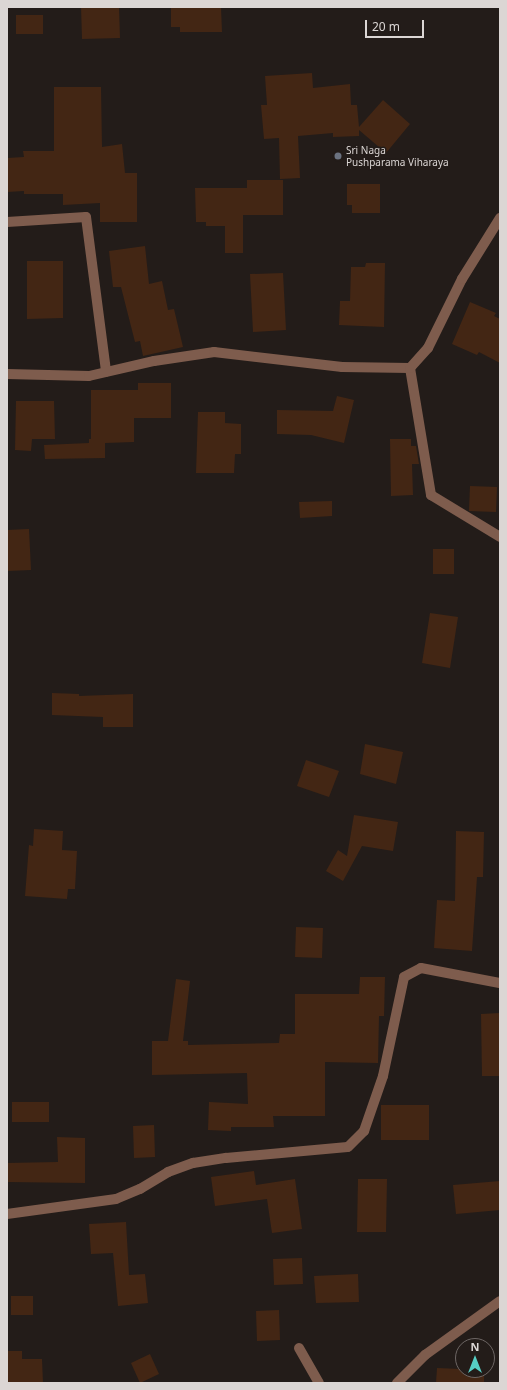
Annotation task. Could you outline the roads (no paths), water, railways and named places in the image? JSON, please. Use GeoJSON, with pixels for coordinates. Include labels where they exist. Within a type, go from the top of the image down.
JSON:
{"type":"FeatureCollection","features":[{"type":"Feature","properties":{"kind":"street"},"geometry":{"type":"LineString","coordinates":[[7,222],[86,217],[106,372]]}},
{"type":"Feature","properties":{"kind":"street"},"geometry":{"type":"LineString","coordinates":[[7,374],[89,376],[154,361],[214,352],[342,367],[410,368],[428,348],[462,279],[500,218]]}},
{"type":"Feature","properties":{"kind":"street"},"geometry":{"type":"LineString","coordinates":[[410,368],[431,495],[500,537]]}},
{"type":"Feature","properties":{"kind":"street"},"geometry":{"type":"LineString","coordinates":[[7,1214],[116,1199],[140,1189],[168,1172],[193,1163],[226,1158],[348,1148],[364,1131],[383,1076],[404,977],[421,968],[500,983]]}},
{"type":"Feature","properties":{"kind":"street"},"geometry":{"type":"LineString","coordinates":[[397,1383],[425,1355],[500,1301]]}},
{"type":"Feature","properties":{"kind":"street"},"geometry":{"type":"LineString","coordinates":[[299,1348],[319,1383]]}},
{"type":"Feature","properties":{"kind":"place","name":"Sri Naga Pushparama Viharaya"},"geometry":{"type":"Point","coordinates":[338,156]}}]}
